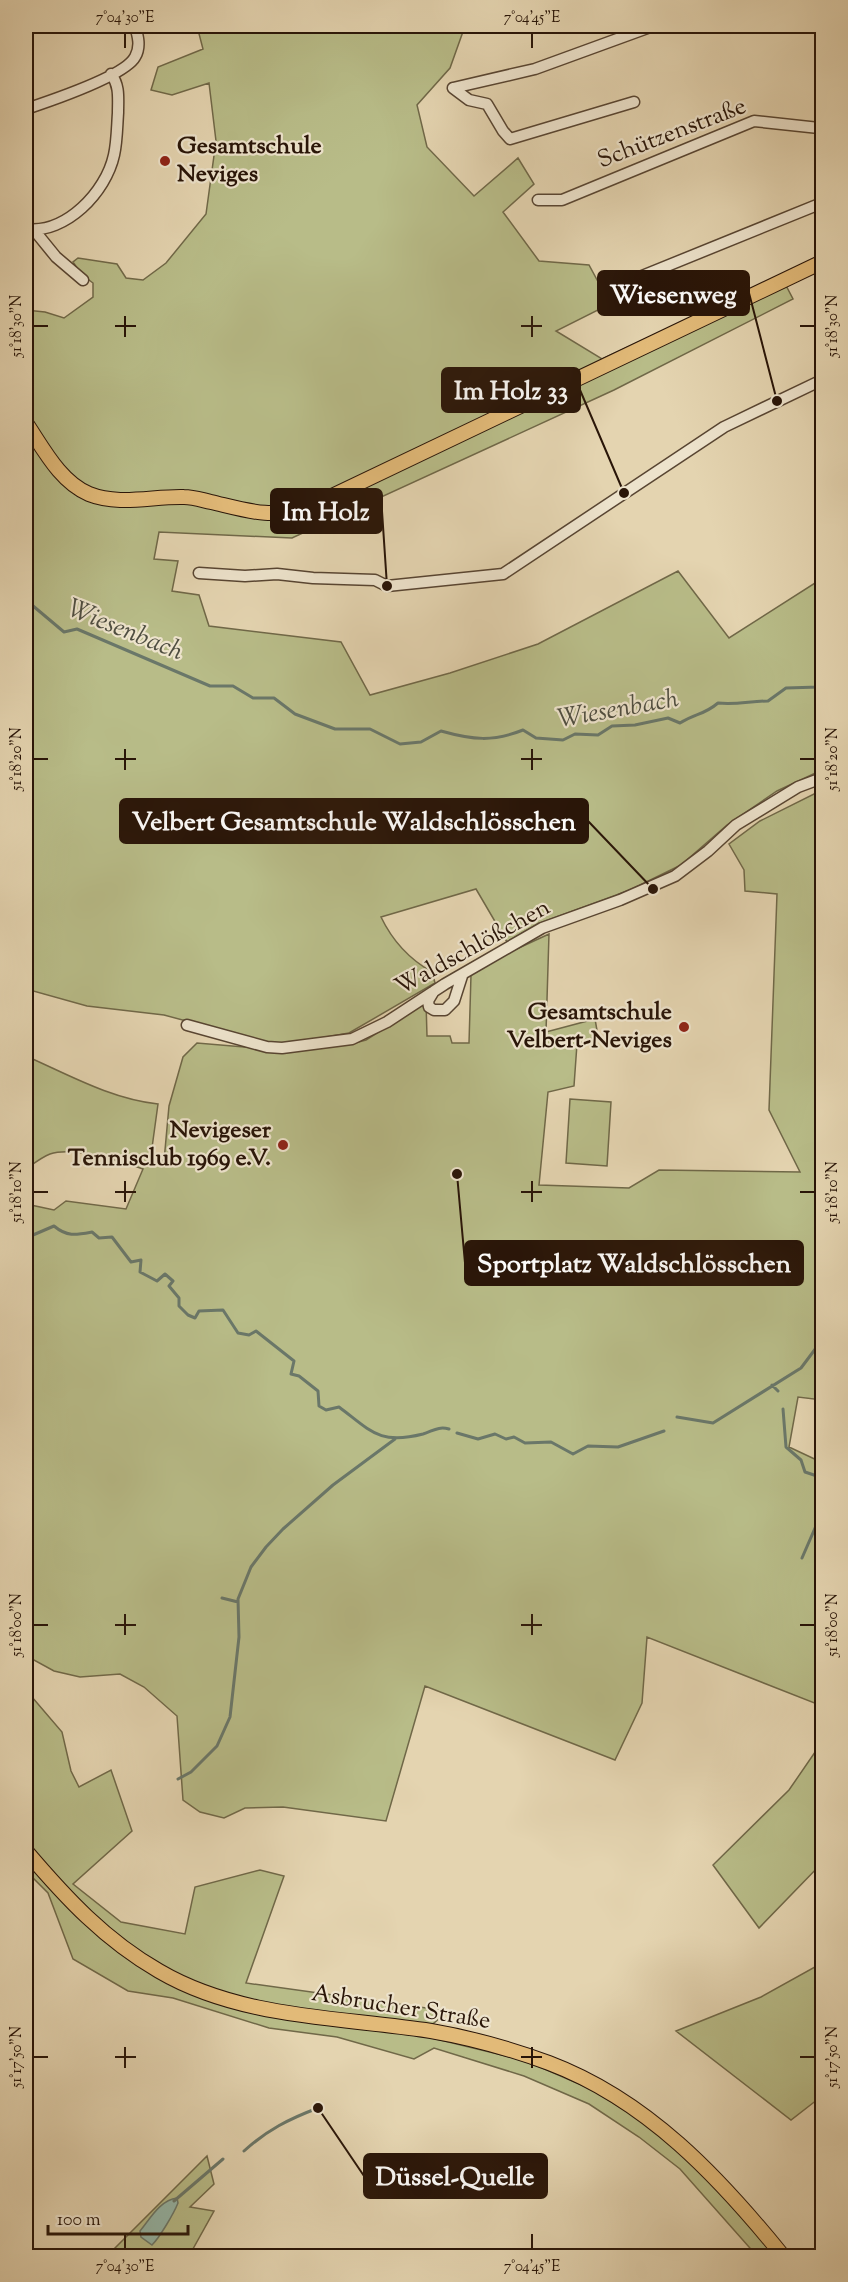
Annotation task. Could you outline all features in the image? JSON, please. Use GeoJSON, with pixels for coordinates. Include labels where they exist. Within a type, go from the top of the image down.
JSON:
{"type":"FeatureCollection","features":[{"type":"Feature","properties":{"kind":"main road"},"geometry":{"type":"LineString","coordinates":[[26,423],[60,472],[73,485],[88,494],[108,500],[187,497],[254,512],[289,513],[309,507],[822,262]]}},
{"type":"Feature","properties":{"kind":"main road","name":"Asbrucher Straße"},"geometry":{"type":"LineString","coordinates":[[26,1851],[106,1936],[152,1967],[181,1982],[220,1997],[272,2010],[461,2036],[551,2064],[595,2085],[642,2115],[694,2155],[724,2186],[783,2256]]}},
{"type":"Feature","properties":{"kind":"street"},"geometry":{"type":"LineString","coordinates":[[26,109],[78,90],[131,64],[139,44],[135,26]]}},
{"type":"Feature","properties":{"kind":"street"},"geometry":{"type":"LineString","coordinates":[[634,102],[510,139],[502,131],[487,104],[469,100],[453,88],[535,69],[653,26]]}},
{"type":"Feature","properties":{"kind":"street"},"geometry":{"type":"LineString","coordinates":[[82,280],[30,229],[62,221],[79,210],[94,195],[106,176],[114,155],[117,127],[118,83],[111,74]]}},
{"type":"Feature","properties":{"kind":"street","name":"Schützenstraße"},"geometry":{"type":"LineString","coordinates":[[538,200],[562,200],[754,121],[819,128],[822,131]]}},
{"type":"Feature","properties":{"kind":"street"},"geometry":{"type":"LineString","coordinates":[[620,285],[822,203]]}},
{"type":"Feature","properties":{"kind":"street"},"geometry":{"type":"LineString","coordinates":[[199,573],[245,576],[277,574],[375,580],[387,586],[502,574],[724,427],[822,380]]}},
{"type":"Feature","properties":{"kind":"street","name":"Waldschlößchen"},"geometry":{"type":"LineString","coordinates":[[187,1025],[267,1047],[282,1048],[352,1039],[387,1022],[434,991],[542,928],[620,900],[675,876],[708,851],[735,825],[798,787],[822,778]]}},
{"type":"Feature","properties":{"kind":"street"},"geometry":{"type":"LineString","coordinates":[[434,991],[428,1001],[429,1006],[434,1010],[445,1010],[454,1001],[462,976]]}},
{"type":"Feature","properties":{"kind":"green space"},"geometry":{"type":"Polygon","coordinates":[[[197,26],[465,26],[450,68],[417,105],[427,147],[474,196],[518,158],[534,184],[503,212],[539,261],[589,265],[610,304],[556,331],[602,359],[781,276],[793,299],[614,390],[292,538],[159,532],[154,559],[178,561],[172,591],[199,595],[209,626],[341,642],[370,695],[450,673],[538,644],[678,571],[729,638],[815,583],[822,583],[822,770],[777,791],[727,825],[681,865],[630,890],[540,923],[507,942],[476,889],[381,917],[402,949],[432,972],[435,983],[349,1033],[285,1044],[268,1043],[164,1015],[87,1006],[26,989],[26,310],[45,312],[64,318],[93,297],[93,283],[81,274],[73,262],[78,258],[117,264],[126,278],[143,280],[166,263],[206,214],[216,141],[209,83],[172,95],[151,90],[158,67],[203,49],[197,26]]]}},
{"type":"Feature","properties":{"kind":"green space"},"geometry":{"type":"Polygon","coordinates":[[[822,790],[822,1400],[798,1397],[789,1447],[821,1462],[822,1706],[647,1637],[642,1703],[615,1760],[425,1686],[386,1821],[283,1807],[245,1808],[224,1818],[200,1812],[183,1800],[177,1716],[144,1687],[120,1674],[80,1677],[54,1671],[32,1659],[26,1643],[26,1204],[54,1210],[66,1201],[126,1209],[143,1169],[84,1153],[60,1152],[50,1154],[26,1169],[26,1056],[107,1092],[158,1104],[151,1155],[164,1161],[169,1106],[183,1057],[197,1043],[291,1051],[351,1044],[366,1040],[426,1002],[427,1036],[450,1036],[452,1043],[469,1043],[471,975],[510,952],[549,934],[546,1032],[595,1019],[598,1036],[577,1044],[574,1086],[548,1092],[539,1185],[629,1188],[659,1170],[800,1172],[769,1110],[777,894],[745,891],[744,870],[729,844],[760,821],[822,790]]]}},
{"type":"Feature","properties":{"kind":"green space"},"geometry":{"type":"Polygon","coordinates":[[[26,996],[28,997],[26,1056],[26,996]]]}},
{"type":"Feature","properties":{"kind":"green space"},"geometry":{"type":"Polygon","coordinates":[[[570,1099],[611,1102],[607,1166],[566,1163],[570,1099]]]}},
{"type":"Feature","properties":{"kind":"green space"},"geometry":{"type":"Polygon","coordinates":[[[26,1690],[62,1732],[71,1771],[79,1787],[111,1770],[132,1831],[73,1884],[121,1922],[185,1934],[195,1887],[260,1870],[284,1876],[246,1983],[448,2011],[420,2035],[526,2061],[593,2090],[645,2123],[691,2160],[748,2221],[776,2256],[757,2256],[680,2169],[639,2137],[589,2104],[524,2076],[434,2048],[414,2059],[337,2037],[269,2028],[173,1998],[128,1991],[73,1959],[48,1893],[26,1871],[26,1690]]]}},
{"type":"Feature","properties":{"kind":"green space"},"geometry":{"type":"Polygon","coordinates":[[[822,1742],[822,1863],[759,1928],[713,1865],[789,1790],[822,1742]]]}},
{"type":"Feature","properties":{"kind":"green space"},"geometry":{"type":"Polygon","coordinates":[[[822,1963],[822,2096],[791,2120],[676,2031],[761,1997],[822,1963]]]}},
{"type":"Feature","properties":{"kind":"green space"},"geometry":{"type":"Polygon","coordinates":[[[207,2156],[214,2184],[190,2207],[214,2211],[189,2256],[107,2256],[207,2156]]]}},
{"type":"Feature","properties":{"kind":"shaded area"},"geometry":{"type":"Polygon","coordinates":[[[177,2198],[178,2203],[173,2213],[152,2245],[141,2237],[140,2231],[160,2206],[177,2198]]]}},
{"type":"Feature","properties":{"kind":"waterway","name":"Wiesenbach"},"geometry":{"type":"LineString","coordinates":[[26,600],[64,632],[77,629],[210,686],[233,686],[253,698],[274,698],[295,714],[335,729],[370,729],[400,744],[421,742],[441,731],[463,736],[492,738],[523,730],[536,738],[563,740],[575,734],[598,735],[612,726],[635,725],[668,718],[680,723],[718,703],[768,701],[786,688],[822,685]]}},
{"type":"Feature","properties":{"kind":"waterway"},"geometry":{"type":"LineString","coordinates":[[26,1238],[54,1226],[68,1234],[92,1232],[99,1238],[112,1237],[131,1262],[141,1260],[140,1272],[157,1281],[165,1274],[173,1281],[169,1286],[179,1298],[179,1306],[188,1315],[195,1318],[199,1311],[223,1310],[238,1333],[249,1335],[256,1331],[294,1361],[291,1374],[299,1376],[318,1391],[319,1406],[326,1410],[339,1407],[368,1429],[386,1437],[408,1437],[439,1428],[449,1429]]}},
{"type":"Feature","properties":{"kind":"waterway"},"geometry":{"type":"LineString","coordinates":[[822,1321],[819,1326],[822,1334]]}},
{"type":"Feature","properties":{"kind":"waterway"},"geometry":{"type":"LineString","coordinates":[[677,1417],[713,1423],[801,1368],[822,1340]]}},
{"type":"Feature","properties":{"kind":"waterway"},"geometry":{"type":"LineString","coordinates":[[772,1385],[778,1391]]}},
{"type":"Feature","properties":{"kind":"waterway"},"geometry":{"type":"LineString","coordinates":[[783,1409],[786,1447],[801,1460],[805,1472],[817,1476],[822,1484]]}},
{"type":"Feature","properties":{"kind":"waterway"},"geometry":{"type":"LineString","coordinates":[[457,1433],[478,1439],[495,1434],[506,1439],[514,1437],[525,1443],[551,1442],[573,1454],[588,1446],[618,1447],[664,1431]]}},
{"type":"Feature","properties":{"kind":"waterway"},"geometry":{"type":"LineString","coordinates":[[178,1779],[191,1772],[217,1746],[230,1717],[239,1637],[238,1599],[251,1567],[283,1529],[333,1485],[395,1439]]}},
{"type":"Feature","properties":{"kind":"waterway"},"geometry":{"type":"LineString","coordinates":[[802,1558],[819,1519],[822,1517]]}},
{"type":"Feature","properties":{"kind":"waterway"},"geometry":{"type":"LineString","coordinates":[[222,1598],[238,1602]]}},
{"type":"Feature","properties":{"kind":"waterway"},"geometry":{"type":"LineString","coordinates":[[244,2151],[279,2126],[318,2108]]}},
{"type":"Feature","properties":{"kind":"waterway"},"geometry":{"type":"LineString","coordinates":[[174,2201],[223,2159]]}},
{"type":"Feature","properties":{"kind":"place","name":"Gesamtschule Neviges"},"geometry":{"type":"Point","coordinates":[165,161]}},
{"type":"Feature","properties":{"kind":"place","name":"Wiesenweg"},"geometry":{"type":"Point","coordinates":[777,401]}},
{"type":"Feature","properties":{"kind":"place","name":"Im Holz 33"},"geometry":{"type":"Point","coordinates":[624,493]}},
{"type":"Feature","properties":{"kind":"place","name":"Im Holz"},"geometry":{"type":"Point","coordinates":[387,586]}},
{"type":"Feature","properties":{"kind":"place","name":"Velbert Gesamtschule Waldschlösschen"},"geometry":{"type":"Point","coordinates":[653,889]}},
{"type":"Feature","properties":{"kind":"place","name":"Gesamtschule Velbert-Neviges"},"geometry":{"type":"Point","coordinates":[684,1027]}},
{"type":"Feature","properties":{"kind":"place","name":"Nevigeser Tennisclub 1969 e.V."},"geometry":{"type":"Point","coordinates":[283,1145]}},
{"type":"Feature","properties":{"kind":"place","name":"Sportplatz Waldschlösschen"},"geometry":{"type":"Point","coordinates":[457,1174]}},
{"type":"Feature","properties":{"kind":"place","name":"Düssel-Quelle"},"geometry":{"type":"Point","coordinates":[318,2108]}}]}
